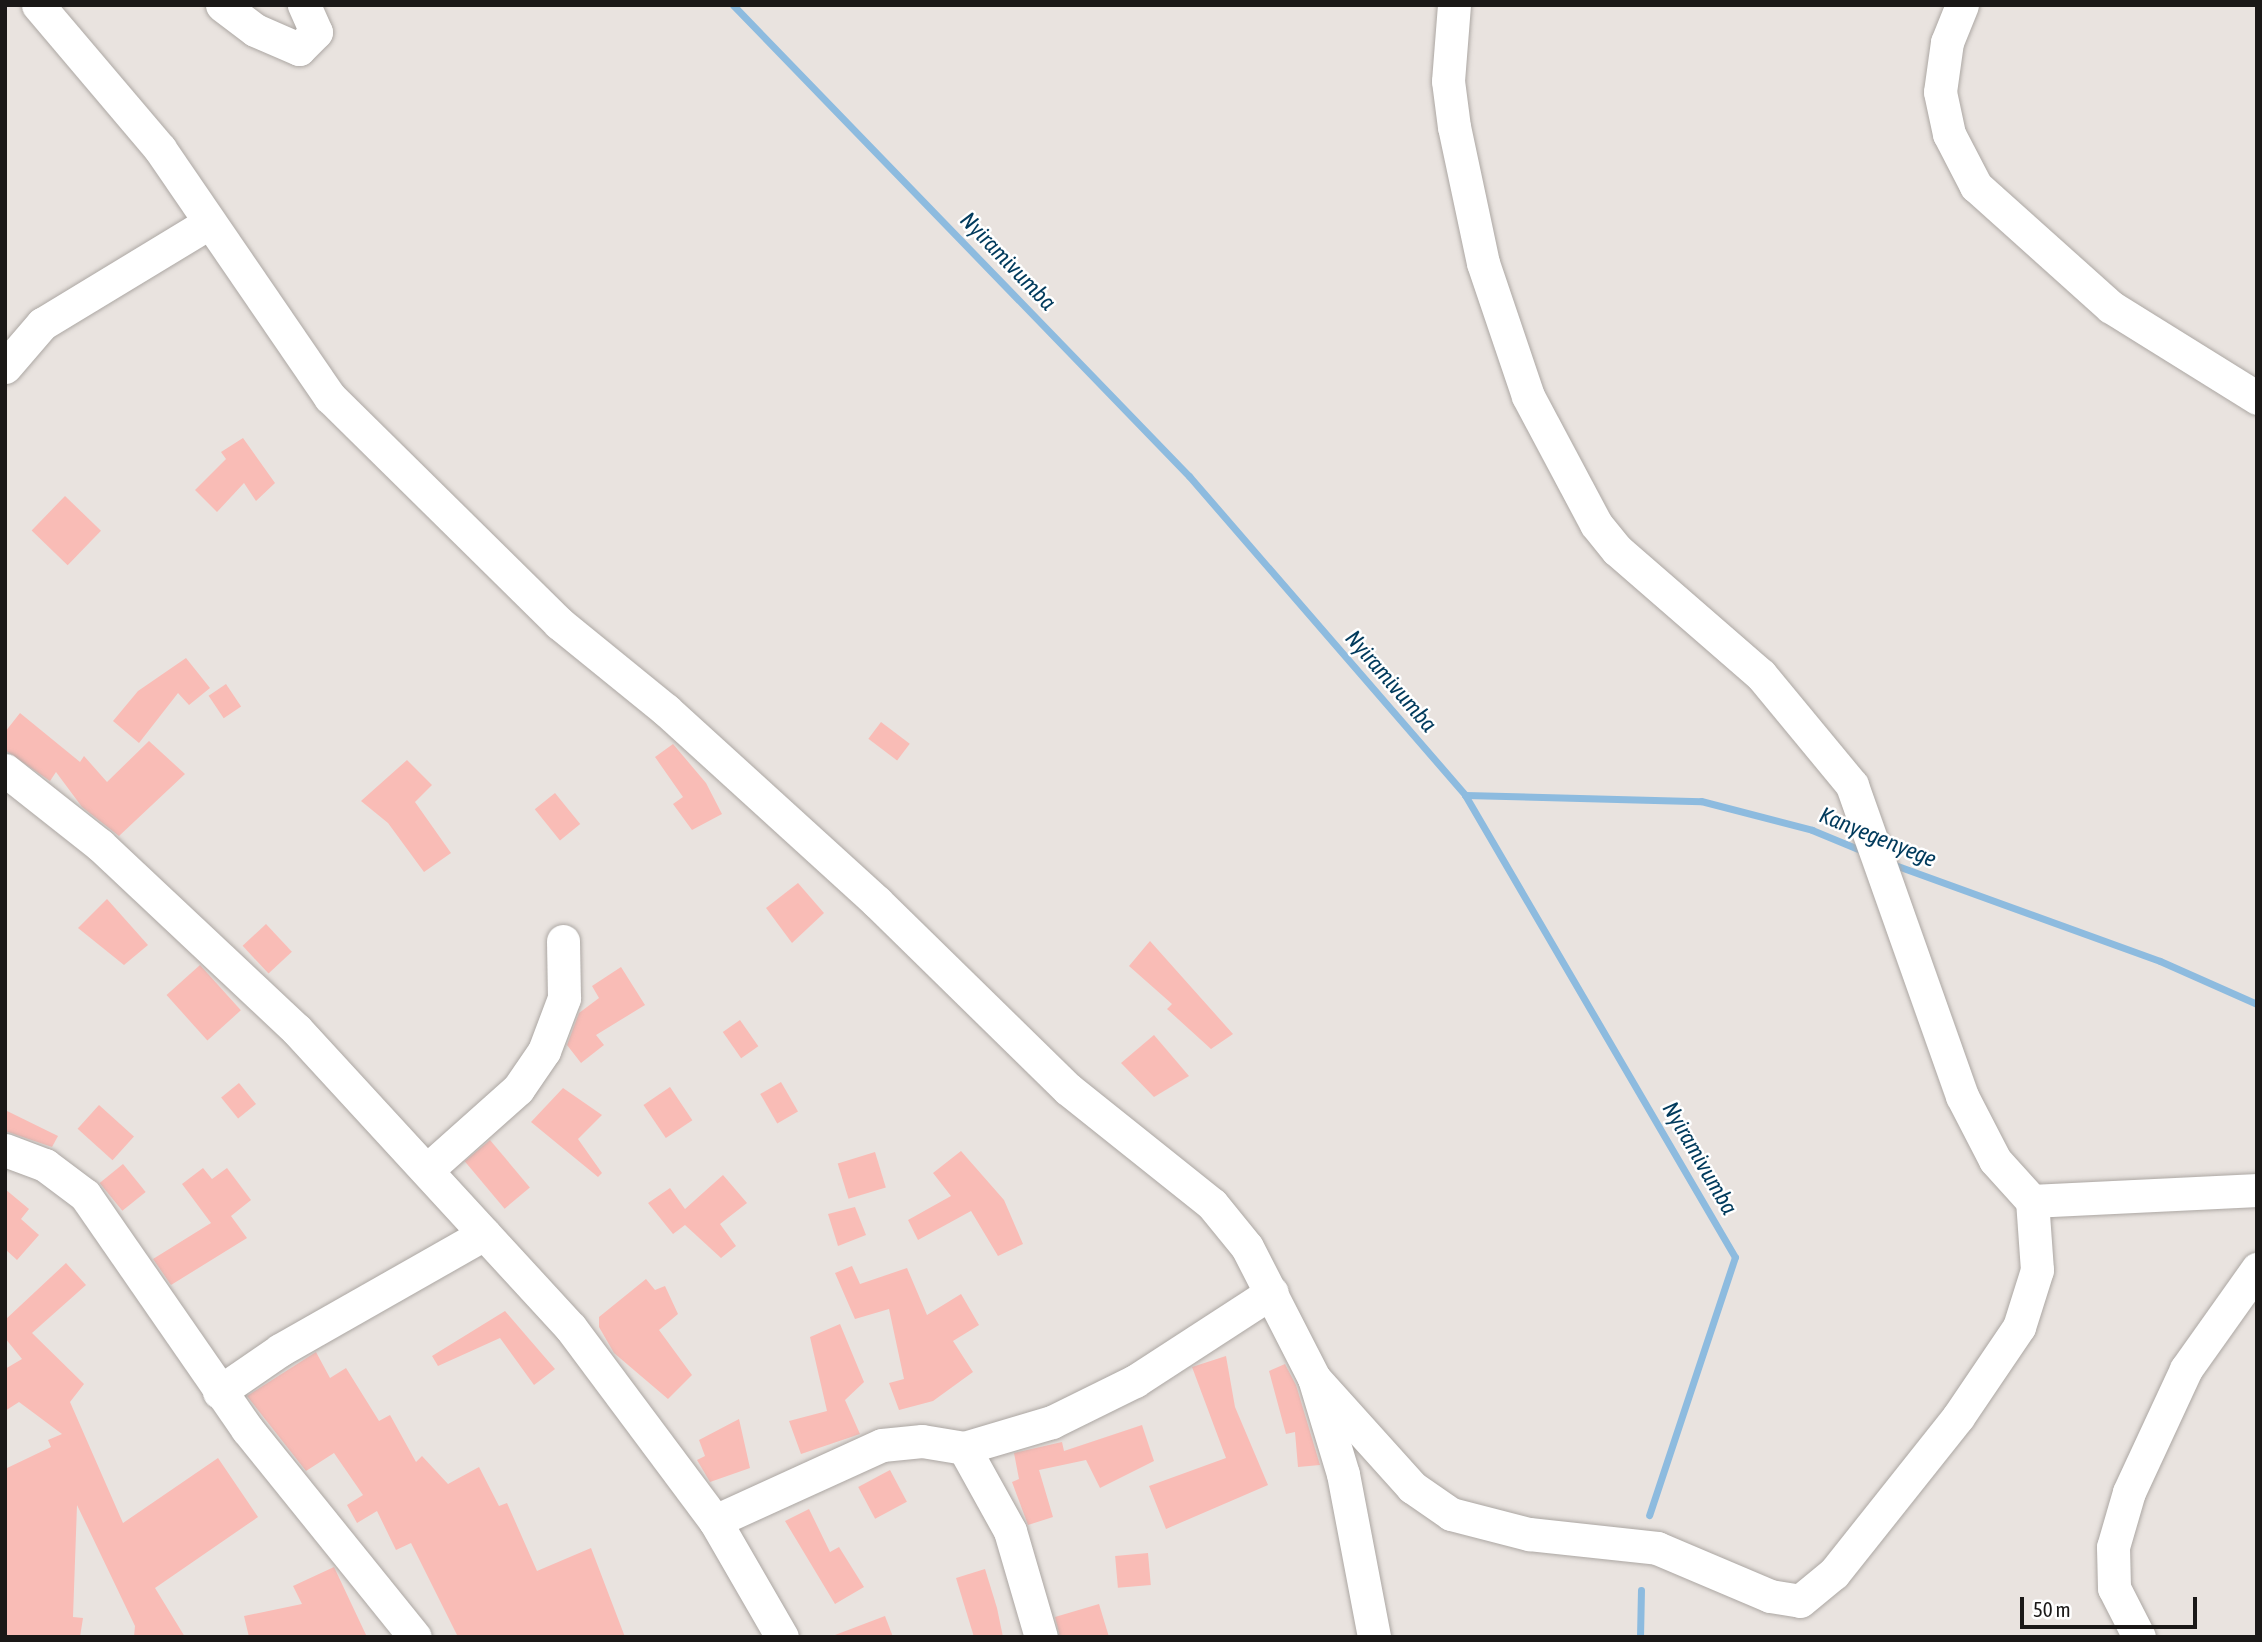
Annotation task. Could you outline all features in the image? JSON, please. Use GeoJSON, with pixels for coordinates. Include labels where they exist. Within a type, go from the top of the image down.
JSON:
{"type":"FeatureCollection","features":[{"type":"Feature","properties":{"kind":"street"},"geometry":{"type":"LineString","coordinates":[[38,5],[160,149],[330,397],[559,623],[666,710],[887,911],[1068,1089],[1212,1203],[1272,1292],[1314,1378],[1343,1475],[1374,1637]]}},
{"type":"Feature","properties":{"kind":"street"},"geometry":{"type":"LineString","coordinates":[[222,5],[255,30],[299,49],[316,32],[304,5]]}},
{"type":"Feature","properties":{"kind":"street"},"geometry":{"type":"LineString","coordinates":[[1314,1378],[1392,1468],[1451,1514],[1529,1534],[1657,1548],[1770,1596],[1800,1601],[1833,1573],[1908,1485],[2019,1327],[2037,1270],[2032,1201],[1995,1160],[1962,1096],[1852,785],[1761,675],[1617,550],[1596,524],[1528,396],[1483,263],[1454,127],[1448,81],[1454,5]]}},
{"type":"Feature","properties":{"kind":"street"},"geometry":{"type":"LineString","coordinates":[[1962,5],[1947,42],[1940,92],[1949,134],[1976,186],[2111,307],[2257,397]]}},
{"type":"Feature","properties":{"kind":"street"},"geometry":{"type":"LineString","coordinates":[[5,366],[42,324],[209,223]]}},
{"type":"Feature","properties":{"kind":"street"},"geometry":{"type":"LineString","coordinates":[[5,770],[168,907],[296,1029],[484,1234],[613,1380],[715,1521],[782,1637]]}},
{"type":"Feature","properties":{"kind":"street"},"geometry":{"type":"LineString","coordinates":[[427,1171],[519,1089],[544,1051],[564,998],[563,941]]}},
{"type":"Feature","properties":{"kind":"street"},"geometry":{"type":"LineString","coordinates":[[5,1150],[45,1165],[85,1195],[219,1392],[415,1637]]}},
{"type":"Feature","properties":{"kind":"street"},"geometry":{"type":"LineString","coordinates":[[2032,1201],[2257,1190]]}},
{"type":"Feature","properties":{"kind":"street"},"geometry":{"type":"LineString","coordinates":[[219,1392],[280,1350],[484,1234]]}},
{"type":"Feature","properties":{"kind":"street"},"geometry":{"type":"LineString","coordinates":[[2139,1637],[2114,1588],[2113,1547],[2129,1492],[2186,1368],[2257,1269]]}},
{"type":"Feature","properties":{"kind":"street"},"geometry":{"type":"LineString","coordinates":[[715,1521],[882,1445],[922,1441],[964,1448],[1012,1437],[1135,1381],[1272,1292]]}},
{"type":"Feature","properties":{"kind":"street"},"geometry":{"type":"LineString","coordinates":[[964,1448],[1010,1531],[1041,1637]]}},
{"type":"Feature","properties":{"kind":"building"},"geometry":{"type":"Polygon","coordinates":[[[243,438],[275,483],[256,501],[244,483],[217,512],[195,490],[226,459],[221,452],[243,438]]]}},
{"type":"Feature","properties":{"kind":"building"},"geometry":{"type":"Polygon","coordinates":[[[65,496],[101,531],[68,565],[32,531],[65,496]]]}},
{"type":"Feature","properties":{"kind":"building"},"geometry":{"type":"Polygon","coordinates":[[[186,658],[210,688],[189,705],[178,693],[139,743],[113,721],[138,691],[186,658]]]}},
{"type":"Feature","properties":{"kind":"building"},"geometry":{"type":"Polygon","coordinates":[[[226,684],[241,706],[224,718],[209,696],[226,684]]]}},
{"type":"Feature","properties":{"kind":"building"},"geometry":{"type":"Polygon","coordinates":[[[20,713],[80,762],[84,756],[107,782],[149,741],[185,774],[119,836],[82,807],[56,772],[50,781],[5,750],[5,732],[20,713]]]}},
{"type":"Feature","properties":{"kind":"building"},"geometry":{"type":"Polygon","coordinates":[[[881,722],[910,744],[897,760],[868,739],[881,722]]]}},
{"type":"Feature","properties":{"kind":"building"},"geometry":{"type":"Polygon","coordinates":[[[673,744],[706,783],[722,814],[692,830],[673,804],[683,797],[655,757],[673,744]]]}},
{"type":"Feature","properties":{"kind":"building"},"geometry":{"type":"Polygon","coordinates":[[[407,760],[432,785],[415,802],[451,853],[424,872],[388,823],[361,801],[407,760]]]}},
{"type":"Feature","properties":{"kind":"building"},"geometry":{"type":"Polygon","coordinates":[[[555,793],[580,824],[560,840],[535,809],[555,793]]]}},
{"type":"Feature","properties":{"kind":"building"},"geometry":{"type":"Polygon","coordinates":[[[798,883],[824,913],[792,943],[766,908],[798,883]]]}},
{"type":"Feature","properties":{"kind":"building"},"geometry":{"type":"Polygon","coordinates":[[[107,899],[148,945],[124,965],[78,928],[107,899]]]}},
{"type":"Feature","properties":{"kind":"building"},"geometry":{"type":"Polygon","coordinates":[[[266,924],[292,952],[269,974],[243,946],[266,924]]]}},
{"type":"Feature","properties":{"kind":"building"},"geometry":{"type":"Polygon","coordinates":[[[1150,941],[1233,1034],[1211,1049],[1167,1009],[1172,1004],[1129,966],[1150,941]]]}},
{"type":"Feature","properties":{"kind":"building"},"geometry":{"type":"Polygon","coordinates":[[[200,965],[241,1010],[207,1040],[167,995],[200,965]]]}},
{"type":"Feature","properties":{"kind":"building"},"geometry":{"type":"Polygon","coordinates":[[[621,967],[645,1005],[596,1035],[604,1045],[581,1063],[567,1045],[579,1013],[599,998],[592,986],[621,967]]]}},
{"type":"Feature","properties":{"kind":"building"},"geometry":{"type":"Polygon","coordinates":[[[740,1020],[758,1046],[741,1058],[723,1032],[740,1020]]]}},
{"type":"Feature","properties":{"kind":"building"},"geometry":{"type":"Polygon","coordinates":[[[1154,1035],[1189,1076],[1154,1097],[1121,1063],[1154,1035]]]}},
{"type":"Feature","properties":{"kind":"building"},"geometry":{"type":"Polygon","coordinates":[[[781,1082],[798,1111],[777,1123],[760,1094],[781,1082]]]}},
{"type":"Feature","properties":{"kind":"building"},"geometry":{"type":"Polygon","coordinates":[[[239,1083],[256,1104],[238,1118],[221,1097],[239,1083]]]}},
{"type":"Feature","properties":{"kind":"building"},"geometry":{"type":"Polygon","coordinates":[[[670,1087],[692,1120],[666,1138],[643,1105],[670,1087]]]}},
{"type":"Feature","properties":{"kind":"building"},"geometry":{"type":"Polygon","coordinates":[[[563,1088],[602,1115],[578,1139],[602,1173],[598,1177],[531,1122],[563,1088]]]}},
{"type":"Feature","properties":{"kind":"building"},"geometry":{"type":"Polygon","coordinates":[[[99,1105],[134,1136],[113,1160],[78,1129],[99,1105]]]}},
{"type":"Feature","properties":{"kind":"building"},"geometry":{"type":"Polygon","coordinates":[[[5,1110],[58,1136],[52,1147],[5,1131],[5,1110]]]}},
{"type":"Feature","properties":{"kind":"building"},"geometry":{"type":"Polygon","coordinates":[[[490,1140],[530,1187],[505,1209],[465,1161],[490,1140]]]}},
{"type":"Feature","properties":{"kind":"building"},"geometry":{"type":"Polygon","coordinates":[[[961,1151],[1004,1200],[1023,1244],[998,1256],[971,1211],[918,1240],[908,1220],[951,1196],[933,1173],[961,1151]]]}},
{"type":"Feature","properties":{"kind":"building"},"geometry":{"type":"Polygon","coordinates":[[[875,1152],[886,1187],[849,1199],[838,1163],[875,1152]]]}},
{"type":"Feature","properties":{"kind":"building"},"geometry":{"type":"Polygon","coordinates":[[[123,1164],[146,1192],[122,1211],[100,1183],[123,1164]]]}},
{"type":"Feature","properties":{"kind":"building"},"geometry":{"type":"Polygon","coordinates":[[[203,1168],[212,1179],[227,1168],[251,1200],[231,1216],[247,1238],[171,1285],[153,1259],[211,1223],[182,1184],[203,1168]]]}},
{"type":"Feature","properties":{"kind":"building"},"geometry":{"type":"Polygon","coordinates":[[[723,1175],[747,1203],[720,1224],[736,1246],[721,1258],[685,1225],[673,1234],[648,1203],[670,1188],[685,1209],[723,1175]]]}},
{"type":"Feature","properties":{"kind":"building"},"geometry":{"type":"Polygon","coordinates":[[[5,1189],[29,1209],[21,1219],[39,1235],[17,1260],[5,1249],[5,1189]]]}},
{"type":"Feature","properties":{"kind":"building"},"geometry":{"type":"Polygon","coordinates":[[[855,1207],[866,1235],[838,1246],[828,1214],[855,1207]]]}},
{"type":"Feature","properties":{"kind":"building"},"geometry":{"type":"Polygon","coordinates":[[[66,1263],[86,1285],[32,1333],[84,1384],[70,1402],[123,1523],[218,1458],[258,1517],[155,1588],[185,1637],[134,1637],[135,1626],[77,1505],[73,1617],[83,1618],[80,1637],[5,1637],[5,1469],[51,1447],[48,1440],[62,1434],[19,1402],[5,1411],[5,1369],[22,1359],[5,1338],[5,1320],[66,1263]]]}},
{"type":"Feature","properties":{"kind":"building"},"geometry":{"type":"Polygon","coordinates":[[[852,1266],[860,1284],[907,1268],[927,1315],[961,1294],[979,1325],[953,1341],[973,1372],[933,1401],[899,1410],[889,1383],[904,1379],[889,1309],[855,1319],[835,1273],[852,1266]]]}},
{"type":"Feature","properties":{"kind":"building"},"geometry":{"type":"Polygon","coordinates":[[[646,1279],[655,1290],[665,1286],[678,1314],[659,1330],[692,1375],[668,1399],[614,1353],[599,1327],[599,1317],[646,1279]]]}},
{"type":"Feature","properties":{"kind":"building"},"geometry":{"type":"Polygon","coordinates":[[[505,1311],[555,1369],[534,1385],[500,1338],[438,1366],[432,1356],[505,1311]]]}},
{"type":"Feature","properties":{"kind":"building"},"geometry":{"type":"Polygon","coordinates":[[[840,1324],[864,1382],[845,1400],[860,1434],[801,1454],[789,1421],[827,1411],[810,1337],[840,1324]]]}},
{"type":"Feature","properties":{"kind":"building"},"geometry":{"type":"Polygon","coordinates":[[[316,1352],[330,1378],[346,1368],[379,1421],[390,1415],[416,1462],[422,1456],[448,1484],[479,1467],[499,1506],[507,1503],[537,1571],[591,1548],[625,1637],[458,1637],[411,1543],[396,1550],[377,1511],[357,1523],[347,1505],[363,1495],[334,1453],[306,1471],[247,1396],[316,1352]]]}},
{"type":"Feature","properties":{"kind":"building"},"geometry":{"type":"Polygon","coordinates":[[[1226,1356],[1235,1407],[1268,1485],[1166,1529],[1149,1486],[1226,1458],[1192,1367],[1226,1356]]]}},
{"type":"Feature","properties":{"kind":"building"},"geometry":{"type":"Polygon","coordinates":[[[1285,1364],[1296,1385],[1320,1465],[1298,1467],[1295,1432],[1286,1434],[1269,1371],[1285,1364]]]}},
{"type":"Feature","properties":{"kind":"building"},"geometry":{"type":"Polygon","coordinates":[[[739,1419],[750,1468],[710,1482],[697,1460],[705,1456],[699,1440],[739,1419]]]}},
{"type":"Feature","properties":{"kind":"building"},"geometry":{"type":"Polygon","coordinates":[[[1142,1425],[1154,1461],[1100,1488],[1086,1460],[1039,1470],[1053,1517],[1028,1525],[1012,1482],[1019,1479],[1014,1453],[1062,1442],[1064,1451],[1142,1425]]]}},
{"type":"Feature","properties":{"kind":"building"},"geometry":{"type":"Polygon","coordinates":[[[890,1470],[907,1502],[875,1519],[858,1487],[890,1470]]]}},
{"type":"Feature","properties":{"kind":"building"},"geometry":{"type":"Polygon","coordinates":[[[809,1509],[830,1552],[839,1547],[864,1587],[835,1604],[785,1521],[809,1509]]]}},
{"type":"Feature","properties":{"kind":"building"},"geometry":{"type":"Polygon","coordinates":[[[1148,1553],[1151,1585],[1118,1588],[1115,1556],[1148,1553]]]}},
{"type":"Feature","properties":{"kind":"building"},"geometry":{"type":"Polygon","coordinates":[[[334,1567],[367,1637],[249,1637],[244,1616],[302,1604],[293,1586],[334,1567]]]}},
{"type":"Feature","properties":{"kind":"building"},"geometry":{"type":"Polygon","coordinates":[[[985,1569],[1003,1637],[974,1637],[956,1578],[985,1569]]]}},
{"type":"Feature","properties":{"kind":"building"},"geometry":{"type":"Polygon","coordinates":[[[1099,1604],[1109,1637],[1060,1637],[1055,1617],[1099,1604]]]}},
{"type":"Feature","properties":{"kind":"building"},"geometry":{"type":"Polygon","coordinates":[[[885,1616],[893,1637],[835,1637],[835,1635],[885,1616]]]}},
{"type":"Feature","properties":{"kind":"waterway","name":"Nyiramivumba"},"geometry":{"type":"LineString","coordinates":[[733,5],[1189,476],[1465,795],[1735,1257],[1649,1515]]}},
{"type":"Feature","properties":{"kind":"waterway","name":"Kanyegenyege"},"geometry":{"type":"LineString","coordinates":[[1465,795],[1701,801],[1812,830],[1865,852]]}},
{"type":"Feature","properties":{"kind":"waterway","name":"Kanyegenyege"},"geometry":{"type":"LineString","coordinates":[[1892,864],[2160,961],[2257,1004]]}},
{"type":"Feature","properties":{"kind":"waterway","name":"Nyiramivumba"},"geometry":{"type":"LineString","coordinates":[[1640,1637],[1641,1590]]}}]}
